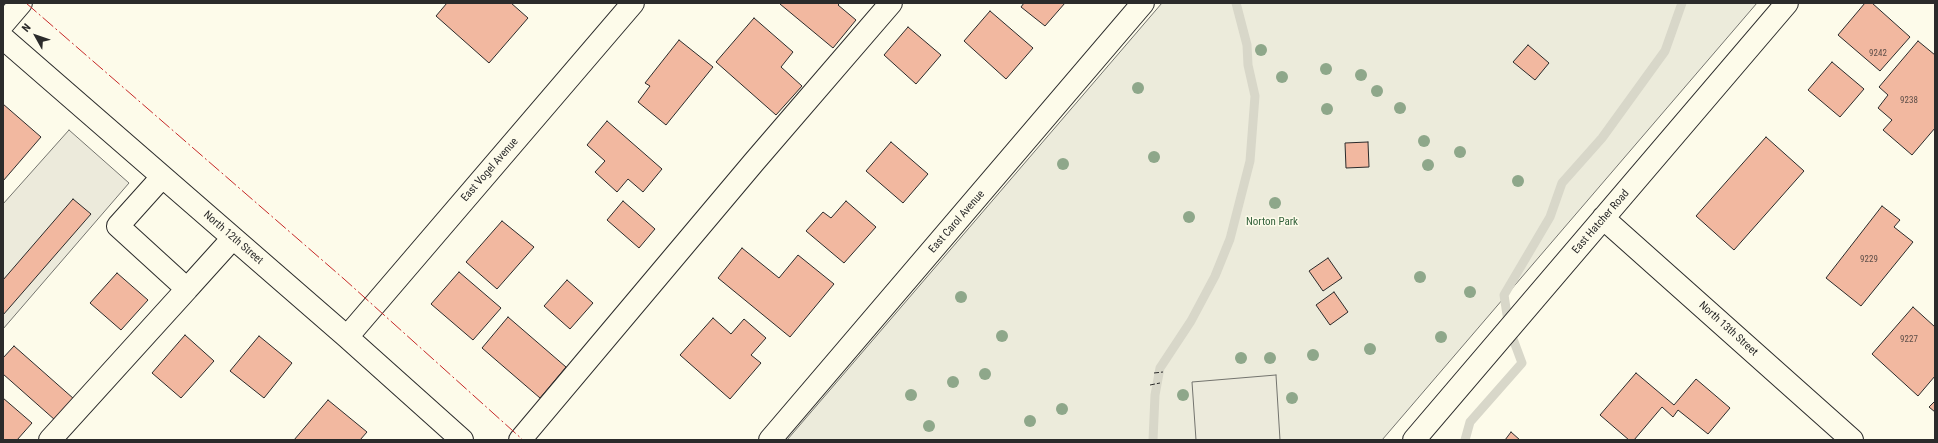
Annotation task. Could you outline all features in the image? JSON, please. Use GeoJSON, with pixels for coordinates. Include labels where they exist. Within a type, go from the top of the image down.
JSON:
{"type":"FeatureCollection","features":[{"type":"Feature","properties":{"kind":"street"},"geometry":{"type":"LineString","coordinates":[[3,24],[21,3]]}},
{"type":"Feature","properties":{"kind":"street","name":"East Vogel Avenue"},"geometry":{"type":"LineString","coordinates":[[347,337],[633,3]]}},
{"type":"Feature","properties":{"kind":"street"},"geometry":{"type":"LineString","coordinates":[[520,440],[748,168],[891,3]]}},
{"type":"Feature","properties":{"kind":"street","name":"East Carol Avenue"},"geometry":{"type":"LineString","coordinates":[[770,440],[1143,3]]}},
{"type":"Feature","properties":{"kind":"street","name":"East Hatcher Road"},"geometry":{"type":"LineString","coordinates":[[1414,440],[1787,3]]}},
{"type":"Feature","properties":{"kind":"street","name":"North 12th Street"},"geometry":{"type":"LineString","coordinates":[[3,38],[347,337],[457,439]]}},
{"type":"Feature","properties":{"kind":"street"},"geometry":{"type":"LineString","coordinates":[[162,177],[118,226],[187,289]]}},
{"type":"Feature","properties":{"kind":"street","name":"North 13th Street"},"geometry":{"type":"LineString","coordinates":[[1603,218],[1852,440]]}},
{"type":"Feature","properties":{"kind":"street"},"geometry":{"type":"LineString","coordinates":[[50,440],[233,238]]}},
{"type":"Feature","properties":{"kind":"green space","name":"Norton Park"},"geometry":{"type":"Polygon","coordinates":[[[1162,3],[1757,3],[1382,440],[787,440],[1162,3]]]}},
{"type":"Feature","properties":{"kind":"shaded area"},"geometry":{"type":"Polygon","coordinates":[[[69,130],[129,183],[3,329],[3,204],[69,130]]]}},
{"type":"Feature","properties":{"kind":"shaded area"},"geometry":{"type":"Polygon","coordinates":[[[1276,375],[1280,440],[1196,440],[1192,382],[1276,375]]]}},
{"type":"Feature","properties":{"kind":"building"},"geometry":{"type":"Polygon","coordinates":[[[447,3],[511,3],[528,18],[489,63],[436,16],[447,3]]]}},
{"type":"Feature","properties":{"kind":"building"},"geometry":{"type":"Polygon","coordinates":[[[840,3],[838,5],[856,20],[833,48],[780,4],[840,3]]]}},
{"type":"Feature","properties":{"kind":"building"},"geometry":{"type":"Polygon","coordinates":[[[1024,3],[1065,3],[1045,26],[1021,7],[1024,3]]]}},
{"type":"Feature","properties":{"kind":"building"},"geometry":{"type":"Polygon","coordinates":[[[1865,3],[1872,3],[1910,37],[1880,71],[1838,35],[1865,3]]]}},
{"type":"Feature","properties":{"kind":"building"},"geometry":{"type":"Polygon","coordinates":[[[990,11],[1033,48],[1006,79],[964,41],[990,11]]]}},
{"type":"Feature","properties":{"kind":"building"},"geometry":{"type":"Polygon","coordinates":[[[754,18],[793,52],[781,67],[802,86],[776,115],[716,62],[754,18]]]}},
{"type":"Feature","properties":{"kind":"building"},"geometry":{"type":"Polygon","coordinates":[[[908,27],[941,55],[916,84],[884,55],[908,27]]]}},
{"type":"Feature","properties":{"kind":"building"},"geometry":{"type":"Polygon","coordinates":[[[679,40],[713,67],[666,125],[638,102],[650,86],[645,83],[679,40]]]}},
{"type":"Feature","properties":{"kind":"building"},"geometry":{"type":"Polygon","coordinates":[[[1918,41],[1935,55],[1935,128],[1912,155],[1883,130],[1892,120],[1878,108],[1888,95],[1879,87],[1918,41]]]}},
{"type":"Feature","properties":{"kind":"building"},"geometry":{"type":"Polygon","coordinates":[[[1528,45],[1549,63],[1535,80],[1513,62],[1528,45]]]}},
{"type":"Feature","properties":{"kind":"building"},"geometry":{"type":"Polygon","coordinates":[[[1832,62],[1864,89],[1840,117],[1808,90],[1832,62]]]}},
{"type":"Feature","properties":{"kind":"building"},"geometry":{"type":"Polygon","coordinates":[[[3,104],[41,137],[3,181],[3,104]]]}},
{"type":"Feature","properties":{"kind":"building"},"geometry":{"type":"Polygon","coordinates":[[[607,121],[662,169],[643,192],[628,179],[617,192],[595,172],[605,161],[587,145],[607,121]]]}},
{"type":"Feature","properties":{"kind":"building"},"geometry":{"type":"Polygon","coordinates":[[[1766,137],[1804,171],[1734,250],[1696,216],[1766,137]]]}},
{"type":"Feature","properties":{"kind":"building"},"geometry":{"type":"Polygon","coordinates":[[[891,142],[928,174],[903,203],[866,171],[891,142]]]}},
{"type":"Feature","properties":{"kind":"building"},"geometry":{"type":"Polygon","coordinates":[[[1368,142],[1369,167],[1346,168],[1345,143],[1368,142]]]}},
{"type":"Feature","properties":{"kind":"building"},"geometry":{"type":"Polygon","coordinates":[[[73,199],[91,214],[3,315],[3,280],[73,199]]]}},
{"type":"Feature","properties":{"kind":"building"},"geometry":{"type":"Polygon","coordinates":[[[623,201],[655,229],[639,248],[607,220],[623,201]]]}},
{"type":"Feature","properties":{"kind":"building"},"geometry":{"type":"Polygon","coordinates":[[[846,201],[876,227],[844,263],[806,231],[823,212],[831,218],[846,201]]]}},
{"type":"Feature","properties":{"kind":"building"},"geometry":{"type":"Polygon","coordinates":[[[1882,206],[1900,220],[1894,227],[1913,242],[1861,306],[1826,278],[1882,206]]]}},
{"type":"Feature","properties":{"kind":"building"},"geometry":{"type":"Polygon","coordinates":[[[502,221],[534,247],[497,289],[466,262],[502,221]]]}},
{"type":"Feature","properties":{"kind":"building"},"geometry":{"type":"Polygon","coordinates":[[[742,248],[779,278],[798,255],[834,284],[790,337],[718,278],[742,248]]]}},
{"type":"Feature","properties":{"kind":"building"},"geometry":{"type":"Polygon","coordinates":[[[1328,258],[1342,278],[1323,291],[1309,271],[1328,258]]]}},
{"type":"Feature","properties":{"kind":"building"},"geometry":{"type":"Polygon","coordinates":[[[459,272],[501,308],[473,340],[431,304],[459,272]]]}},
{"type":"Feature","properties":{"kind":"building"},"geometry":{"type":"Polygon","coordinates":[[[117,273],[148,300],[121,330],[90,303],[117,273]]]}},
{"type":"Feature","properties":{"kind":"building"},"geometry":{"type":"Polygon","coordinates":[[[567,280],[593,303],[570,329],[544,306],[567,280]]]}},
{"type":"Feature","properties":{"kind":"building"},"geometry":{"type":"Polygon","coordinates":[[[1334,292],[1348,312],[1330,325],[1316,305],[1334,292]]]}},
{"type":"Feature","properties":{"kind":"building"},"geometry":{"type":"Polygon","coordinates":[[[1913,307],[1935,327],[1935,376],[1918,396],[1872,354],[1913,307]]]}},
{"type":"Feature","properties":{"kind":"building"},"geometry":{"type":"Polygon","coordinates":[[[508,317],[566,367],[540,398],[482,348],[508,317]]]}},
{"type":"Feature","properties":{"kind":"building"},"geometry":{"type":"Polygon","coordinates":[[[713,318],[731,334],[744,319],[766,338],[751,355],[761,363],[730,399],[680,355],[713,318]]]}},
{"type":"Feature","properties":{"kind":"building"},"geometry":{"type":"Polygon","coordinates":[[[185,335],[214,361],[181,398],[152,373],[185,335]]]}},
{"type":"Feature","properties":{"kind":"building"},"geometry":{"type":"Polygon","coordinates":[[[259,336],[292,363],[264,398],[230,371],[259,336]]]}},
{"type":"Feature","properties":{"kind":"building"},"geometry":{"type":"Polygon","coordinates":[[[14,346],[74,399],[55,420],[3,374],[3,358],[14,346]]]}},
{"type":"Feature","properties":{"kind":"building"},"geometry":{"type":"Polygon","coordinates":[[[1636,373],[1674,405],[1696,379],[1730,408],[1708,434],[1678,410],[1673,417],[1662,407],[1634,440],[1629,440],[1600,415],[1636,373]]]}},
{"type":"Feature","properties":{"kind":"building"},"geometry":{"type":"Polygon","coordinates":[[[3,398],[32,423],[17,440],[3,440],[3,398]]]}},
{"type":"Feature","properties":{"kind":"building"},"geometry":{"type":"Polygon","coordinates":[[[328,400],[367,432],[360,440],[294,440],[328,400]]]}},
{"type":"Feature","properties":{"kind":"building"},"geometry":{"type":"Polygon","coordinates":[[[1935,401],[1935,412],[1929,407],[1935,401]]]}},
{"type":"Feature","properties":{"kind":"building"},"geometry":{"type":"Polygon","coordinates":[[[1511,432],[1520,440],[1505,440],[1511,432]]]}},
{"type":"Feature","properties":{"kind":"waterway"},"geometry":{"type":"LineString","coordinates":[[1153,440],[1155,395],[1160,368],[1191,321],[1215,276],[1230,239],[1250,161],[1255,96],[1248,65],[1247,45],[1236,3]]}},
{"type":"Feature","properties":{"kind":"waterway"},"geometry":{"type":"LineString","coordinates":[[1465,440],[1470,422],[1522,363],[1509,328],[1504,295],[1550,217],[1562,183],[1602,138],[1665,51],[1682,3]]}},
{"type":"Feature","properties":{"kind":"fence"},"geometry":{"type":"LineString","coordinates":[[1154,373],[1163,372]]}},
{"type":"Feature","properties":{"kind":"fence"},"geometry":{"type":"LineString","coordinates":[[1150,385],[1160,383]]}},
{"type":"Feature","properties":{"kind":"power"},"geometry":{"type":"LineString","coordinates":[[26,3],[344,279],[523,440]]}}]}
